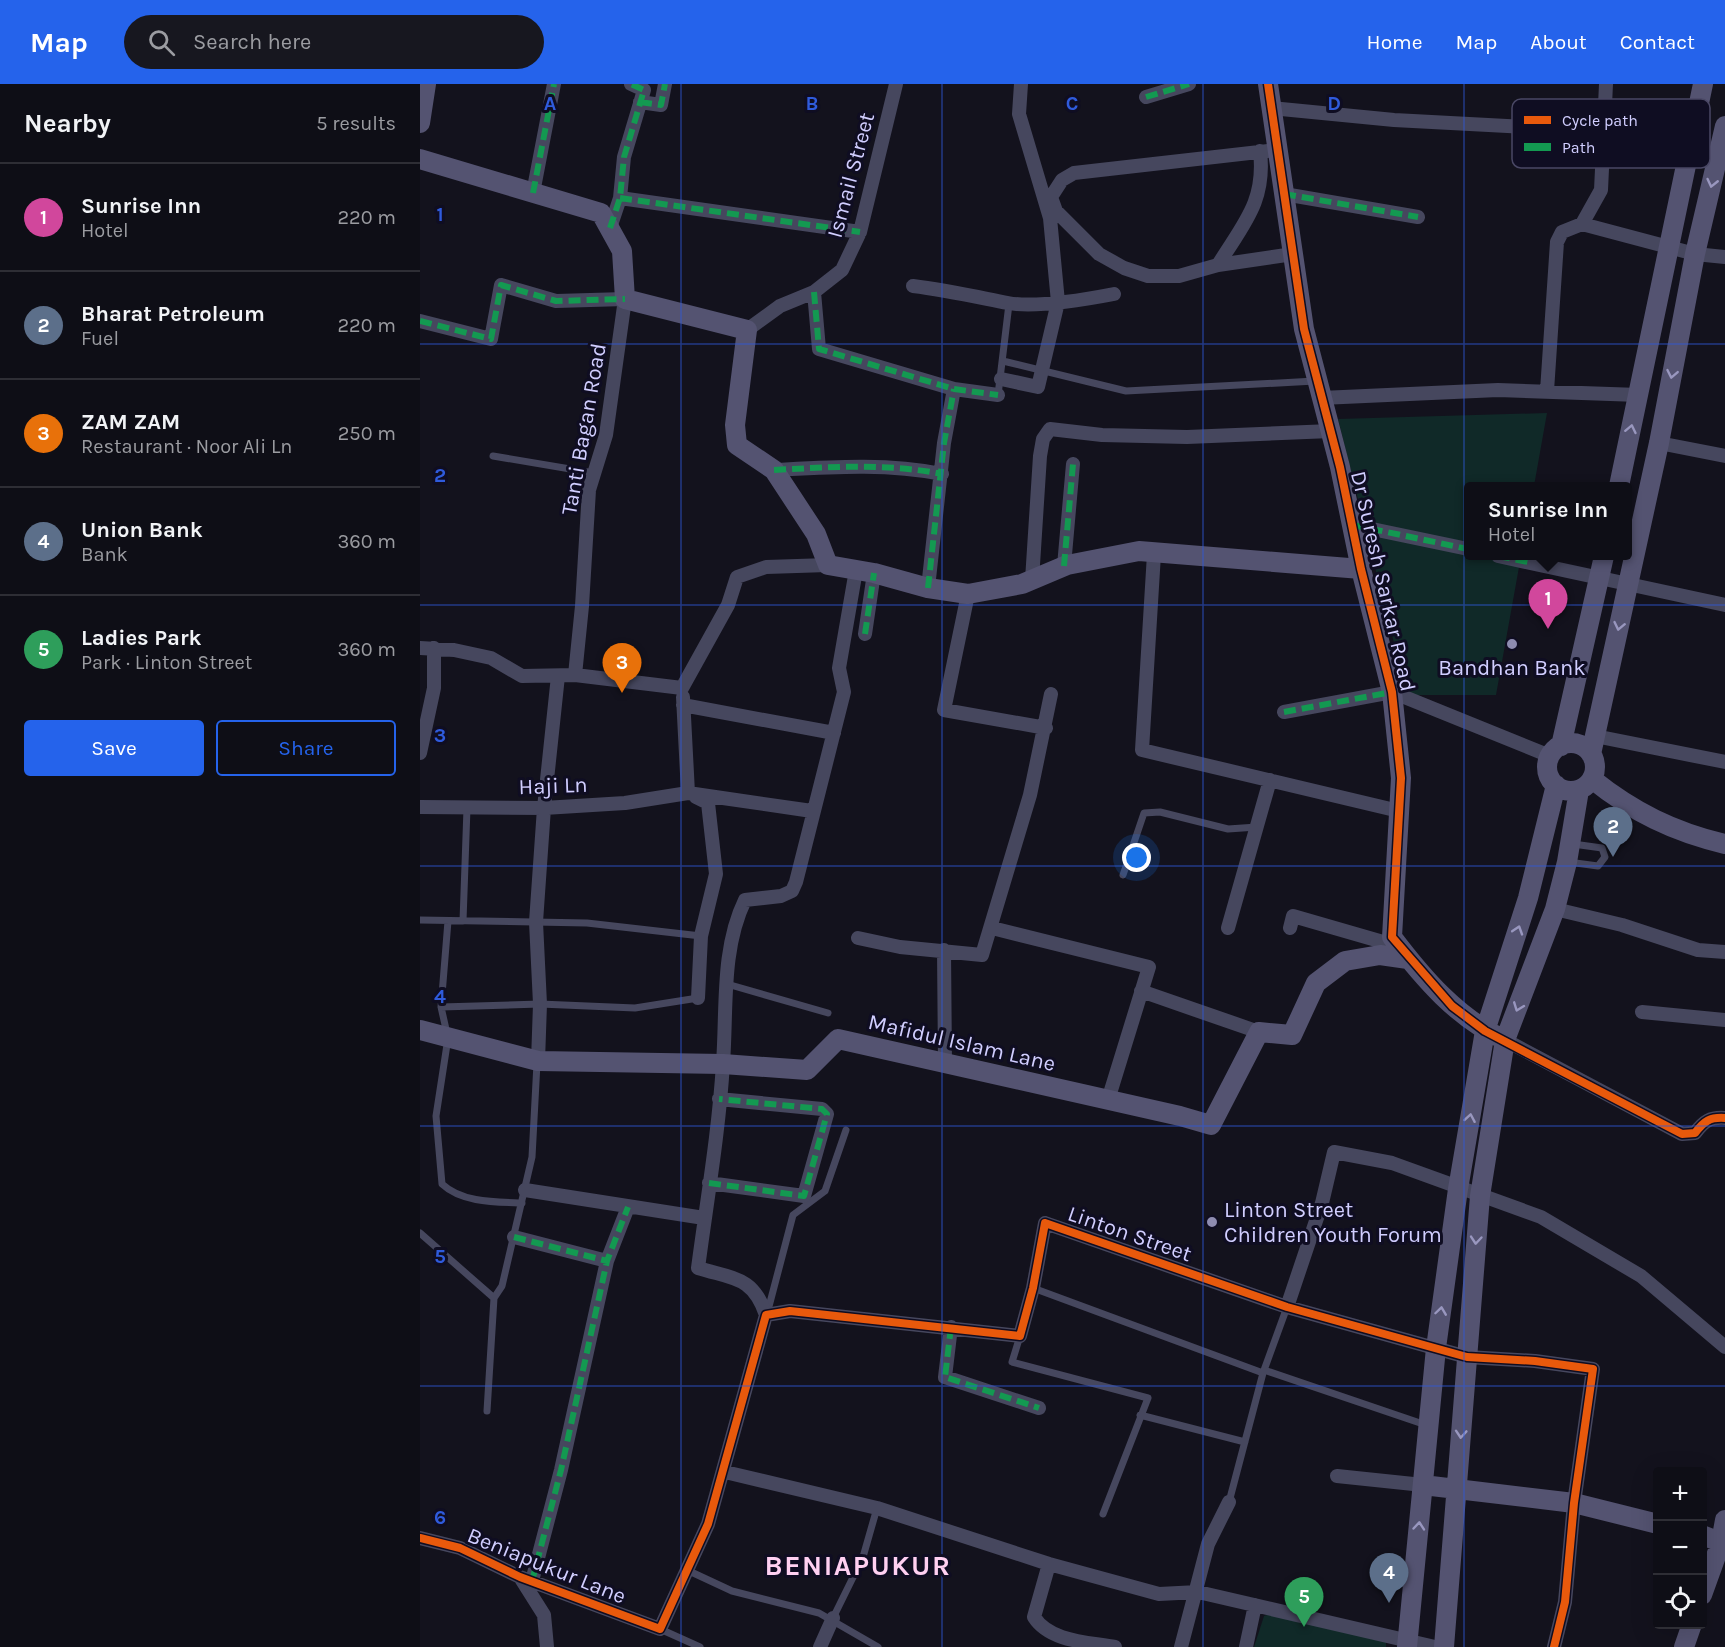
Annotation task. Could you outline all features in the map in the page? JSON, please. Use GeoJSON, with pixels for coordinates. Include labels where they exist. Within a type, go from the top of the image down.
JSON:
{"type":"FeatureCollection","features":[{"type":"Feature","properties":{"kind":"street"},"geometry":{"type":"LineString","coordinates":[[420,123],[426,84]]}},
{"type":"Feature","properties":{"kind":"street"},"geometry":{"type":"LineString","coordinates":[[533,193],[554,84]]}},
{"type":"Feature","properties":{"kind":"street"},"geometry":{"type":"LineString","coordinates":[[610,228],[620,198],[624,157],[644,90],[631,84]]}},
{"type":"Feature","properties":{"kind":"street"},"geometry":{"type":"LineString","coordinates":[[640,102],[661,105],[665,84]]}},
{"type":"Feature","properties":{"kind":"street","name":"Ismail Street"},"geometry":{"type":"LineString","coordinates":[[747,330],[780,306],[814,292],[842,270],[860,232],[896,84]]}},
{"type":"Feature","properties":{"kind":"street"},"geometry":{"type":"LineString","coordinates":[[1001,379],[1038,387],[1044,371],[1058,302],[1050,218],[1020,114],[1021,84]]}},
{"type":"Feature","properties":{"kind":"street"},"geometry":{"type":"LineString","coordinates":[[1146,97],[1189,84]]}},
{"type":"Feature","properties":{"kind":"street","name":"Dr Suresh Sarkar Road"},"geometry":{"type":"LineString","coordinates":[[1268,84],[1271,108],[1269,150],[1284,194],[1304,329],[1331,431],[1361,569],[1392,692],[1401,778],[1392,936]]}},
{"type":"Feature","properties":{"kind":"street"},"geometry":{"type":"LineString","coordinates":[[1605,99],[1606,84]]}},
{"type":"Feature","properties":{"kind":"street"},"geometry":{"type":"LineString","coordinates":[[1700,99],[1703,84]]}},
{"type":"Feature","properties":{"kind":"street"},"geometry":{"type":"LineString","coordinates":[[1271,108],[1394,120],[1512,126]]}},
{"type":"Feature","properties":{"kind":"street"},"geometry":{"type":"LineString","coordinates":[[1444,1647],[1480,1196],[1505,1040],[1555,909],[1585,784],[1595,762],[1593,745],[1659,443],[1695,254],[1725,126]]}},
{"type":"Feature","properties":{"kind":"street"},"geometry":{"type":"LineString","coordinates":[[1218,265],[1257,200],[1269,150],[1074,173],[1062,180],[1051,196],[1056,211],[1099,254],[1124,268],[1148,276],[1179,276],[1218,265],[1293,254]]}},
{"type":"Feature","properties":{"kind":"street"},"geometry":{"type":"LineString","coordinates":[[420,159],[601,213],[622,251],[625,299]]}},
{"type":"Feature","properties":{"kind":"street"},"geometry":{"type":"LineString","coordinates":[[1582,224],[1601,190],[1601,168]]}},
{"type":"Feature","properties":{"kind":"street"},"geometry":{"type":"LineString","coordinates":[[1620,482],[1684,168]]}},
{"type":"Feature","properties":{"kind":"street"},"geometry":{"type":"LineString","coordinates":[[1284,194],[1418,217]]}},
{"type":"Feature","properties":{"kind":"street"},"geometry":{"type":"LineString","coordinates":[[620,198],[860,232]]}},
{"type":"Feature","properties":{"kind":"street"},"geometry":{"type":"LineString","coordinates":[[1547,391],[1557,242],[1562,232],[1582,224],[1695,254],[1725,257]]}},
{"type":"Feature","properties":{"kind":"street"},"geometry":{"type":"LineString","coordinates":[[420,321],[491,339],[501,285],[556,301],[625,299],[747,330],[735,425],[736,445],[774,470],[816,534],[828,565]]}},
{"type":"Feature","properties":{"kind":"street"},"geometry":{"type":"LineString","coordinates":[[913,285],[960,291],[979,299],[996,299],[1009,303],[1058,302],[1114,294]]}},
{"type":"Feature","properties":{"kind":"street"},"geometry":{"type":"LineString","coordinates":[[814,292],[819,349],[954,389],[998,395]]}},
{"type":"Feature","properties":{"kind":"street","name":"Tanti Bagan Road"},"geometry":{"type":"LineString","coordinates":[[574,675],[582,606],[589,490],[606,435],[625,299]]}},
{"type":"Feature","properties":{"kind":"street"},"geometry":{"type":"LineString","coordinates":[[928,588],[944,443],[954,389]]}},
{"type":"Feature","properties":{"kind":"street"},"geometry":{"type":"LineString","coordinates":[[1319,389],[1498,390],[1639,395]]}},
{"type":"Feature","properties":{"kind":"street"},"geometry":{"type":"LineString","coordinates":[[1032,580],[1040,456],[1043,439],[1050,429],[1102,435],[1187,437],[1331,431]]}},
{"type":"Feature","properties":{"kind":"street"},"geometry":{"type":"LineString","coordinates":[[1659,443],[1725,456]]}},
{"type":"Feature","properties":{"kind":"street"},"geometry":{"type":"LineString","coordinates":[[1065,566],[1073,464]]}},
{"type":"Feature","properties":{"kind":"street"},"geometry":{"type":"LineString","coordinates":[[774,470],[854,465],[914,468],[942,474]]}},
{"type":"Feature","properties":{"kind":"street"},"geometry":{"type":"LineString","coordinates":[[1353,525],[1464,548]]}},
{"type":"Feature","properties":{"kind":"street"},"geometry":{"type":"LineString","coordinates":[[698,998],[701,936],[716,874],[708,803],[688,793],[682,688],[728,606],[737,577],[766,567],[828,565],[865,571],[928,588],[968,594],[1032,580],[1065,566],[1139,551],[1361,569]]}},
{"type":"Feature","properties":{"kind":"street"},"geometry":{"type":"LineString","coordinates":[[1154,554],[1142,750],[1399,811]]}},
{"type":"Feature","properties":{"kind":"street"},"geometry":{"type":"LineString","coordinates":[[1519,560],[1599,579],[1725,604]]}},
{"type":"Feature","properties":{"kind":"street"},"geometry":{"type":"LineString","coordinates":[[1585,784],[1570,791],[1556,785],[1548,772],[1603,560]]}},
{"type":"Feature","properties":{"kind":"street"},"geometry":{"type":"LineString","coordinates":[[865,571],[865,634]]}},
{"type":"Feature","properties":{"kind":"street"},"geometry":{"type":"LineString","coordinates":[[660,1629],[689,1571],[708,1524],[725,1472],[766,1315],[759,1296],[748,1284],[698,1268],[723,1064],[726,984],[738,914],[745,900],[781,896],[792,891],[844,692],[839,668],[865,571]]}},
{"type":"Feature","properties":{"kind":"street"},"geometry":{"type":"LineString","coordinates":[[968,594],[944,710],[1046,728]]}},
{"type":"Feature","properties":{"kind":"street"},"geometry":{"type":"LineString","coordinates":[[420,753],[434,688],[427,648],[491,658],[522,676],[574,675],[682,688]]}},
{"type":"Feature","properties":{"kind":"street"},"geometry":{"type":"LineString","coordinates":[[538,1062],[540,1004],[536,922],[544,808],[558,676]]}},
{"type":"Feature","properties":{"kind":"street"},"geometry":{"type":"LineString","coordinates":[[1284,712],[1392,692],[1555,751],[1577,744],[1593,745],[1725,762]]}},
{"type":"Feature","properties":{"kind":"street"},"geometry":{"type":"LineString","coordinates":[[858,938],[900,947],[944,950],[982,956],[1030,795],[1046,728],[1051,694]]}},
{"type":"Feature","properties":{"kind":"street"},"geometry":{"type":"LineString","coordinates":[[683,705],[834,733]]}},
{"type":"Feature","properties":{"kind":"street"},"geometry":{"type":"LineString","coordinates":[[1228,928],[1270,780]]}},
{"type":"Feature","properties":{"kind":"street"},"geometry":{"type":"LineString","coordinates":[[1585,784],[1620,801],[1647,818],[1695,837],[1725,844]]}},
{"type":"Feature","properties":{"kind":"street"},"geometry":{"type":"LineString","coordinates":[[1408,1644],[1436,1348],[1458,1189],[1485,1031],[1528,898],[1556,785]]}},
{"type":"Feature","properties":{"kind":"street","name":"Haji Ln"},"geometry":{"type":"LineString","coordinates":[[420,807],[544,808],[625,803],[688,793],[812,811]]}},
{"type":"Feature","properties":{"kind":"street"},"geometry":{"type":"LineString","coordinates":[[1555,909],[1622,925],[1698,950],[1725,952]]}},
{"type":"Feature","properties":{"kind":"street"},"geometry":{"type":"LineString","coordinates":[[1290,928],[1293,916],[1390,944],[1392,936]]}},
{"type":"Feature","properties":{"kind":"street"},"geometry":{"type":"LineString","coordinates":[[992,928],[1149,966],[1108,1100]]}},
{"type":"Feature","properties":{"kind":"street"},"geometry":{"type":"LineString","coordinates":[[1392,936],[1408,959],[1452,1006],[1485,1031],[1682,1134],[1695,1133],[1705,1121],[1712,1118],[1725,1118]]}},
{"type":"Feature","properties":{"kind":"street"},"geometry":{"type":"LineString","coordinates":[[944,950],[945,1063]]}},
{"type":"Feature","properties":{"kind":"street"},"geometry":{"type":"LineString","coordinates":[[1141,992],[1259,1032],[1292,1035],[1316,982],[1345,961],[1380,956],[1408,959]]}},
{"type":"Feature","properties":{"kind":"street"},"geometry":{"type":"LineString","coordinates":[[1642,1012],[1725,1020]]}},
{"type":"Feature","properties":{"kind":"street","name":"Mafidul Islam Lane"},"geometry":{"type":"LineString","coordinates":[[420,1030],[538,1062],[723,1064],[807,1070],[838,1039],[1211,1125],[1259,1032]]}},
{"type":"Feature","properties":{"kind":"street"},"geometry":{"type":"LineString","coordinates":[[709,1183],[804,1196],[827,1114],[822,1109],[719,1099]]}},
{"type":"Feature","properties":{"kind":"street"},"geometry":{"type":"LineString","coordinates":[[1287,1307],[1322,1203],[1334,1152],[1392,1163],[1458,1189],[1541,1217],[1641,1276],[1725,1347]]}},
{"type":"Feature","properties":{"kind":"street"},"geometry":{"type":"LineString","coordinates":[[524,1197],[628,1207],[704,1218]]}},
{"type":"Feature","properties":{"kind":"street"},"geometry":{"type":"LineString","coordinates":[[547,1647],[544,1615],[526,1579],[561,1470],[607,1261],[628,1207]]}},
{"type":"Feature","properties":{"kind":"street","name":"Linton Street"},"geometry":{"type":"LineString","coordinates":[[1020,1336],[1033,1288],[1045,1223],[1287,1307],[1467,1357],[1536,1361],[1593,1369],[1574,1503]]}},
{"type":"Feature","properties":{"kind":"street"},"geometry":{"type":"LineString","coordinates":[[514,1237],[607,1261]]}},
{"type":"Feature","properties":{"kind":"street"},"geometry":{"type":"LineString","coordinates":[[766,1315],[790,1311],[1020,1336]]}},
{"type":"Feature","properties":{"kind":"street"},"geometry":{"type":"LineString","coordinates":[[951,1327],[945,1377],[1039,1408]]}},
{"type":"Feature","properties":{"kind":"street"},"geometry":{"type":"LineString","coordinates":[[725,1472],[877,1508],[1049,1564],[1159,1594],[1198,1592],[1408,1644],[1435,1647]]}},
{"type":"Feature","properties":{"kind":"street"},"geometry":{"type":"LineString","coordinates":[[1336,1476],[1574,1503],[1653,1523]]}},
{"type":"Feature","properties":{"kind":"street"},"geometry":{"type":"LineString","coordinates":[[1181,1647],[1198,1592],[1208,1544],[1229,1502]]}},
{"type":"Feature","properties":{"kind":"street"},"geometry":{"type":"LineString","coordinates":[[1554,1647],[1565,1602],[1574,1503]]}},
{"type":"Feature","properties":{"kind":"street"},"geometry":{"type":"LineString","coordinates":[[1707,1575],[1716,1540],[1725,1520]]}},
{"type":"Feature","properties":{"kind":"street","name":"Beniapukur Lane"},"geometry":{"type":"LineString","coordinates":[[420,1538],[460,1548],[526,1579],[660,1629]]}},
{"type":"Feature","properties":{"kind":"street"},"geometry":{"type":"LineString","coordinates":[[1049,1564],[1034,1617],[1042,1629],[1062,1637],[1115,1647]]}},
{"type":"Feature","properties":{"kind":"street"},"geometry":{"type":"LineString","coordinates":[[1246,1647],[1255,1605]]}},
{"type":"Feature","properties":{"kind":"street"},"geometry":{"type":"LineString","coordinates":[[820,1647],[833,1618]]}},
{"type":"Feature","properties":{"kind":"street"},"geometry":{"type":"LineString","coordinates":[[1684,1647],[1690,1629]]}},
{"type":"Feature","properties":{"kind":"lane"},"geometry":{"type":"LineString","coordinates":[[998,395],[1009,303]]}},
{"type":"Feature","properties":{"kind":"lane"},"geometry":{"type":"LineString","coordinates":[[1003,361],[1126,391],[1319,389]]}},
{"type":"Feature","properties":{"kind":"lane"},"geometry":{"type":"LineString","coordinates":[[493,456],[594,473]]}},
{"type":"Feature","properties":{"kind":"lane"},"geometry":{"type":"LineString","coordinates":[[463,921],[467,808]]}},
{"type":"Feature","properties":{"kind":"lane"},"geometry":{"type":"LineString","coordinates":[[1123,875],[1144,813],[1160,812],[1228,829],[1257,827]]}},
{"type":"Feature","properties":{"kind":"lane"},"geometry":{"type":"LineString","coordinates":[[1602,848],[1605,857],[1598,866],[1569,853],[1602,848]]}},
{"type":"Feature","properties":{"kind":"lane"},"geometry":{"type":"LineString","coordinates":[[420,920],[587,923],[701,936]]}},
{"type":"Feature","properties":{"kind":"lane"},"geometry":{"type":"LineString","coordinates":[[463,921],[448,921],[441,1006],[448,1038],[436,1116],[442,1184],[448,1190],[463,1196],[493,1202],[524,1197]]}},
{"type":"Feature","properties":{"kind":"lane"},"geometry":{"type":"LineString","coordinates":[[726,984],[828,1013]]}},
{"type":"Feature","properties":{"kind":"lane"},"geometry":{"type":"LineString","coordinates":[[441,1006],[540,1004],[635,1008],[698,998]]}},
{"type":"Feature","properties":{"kind":"lane"},"geometry":{"type":"LineString","coordinates":[[487,1411],[494,1299],[502,1286],[532,1157],[538,1062]]}},
{"type":"Feature","properties":{"kind":"lane"},"geometry":{"type":"LineString","coordinates":[[766,1315],[793,1215],[825,1191],[846,1130]]}},
{"type":"Feature","properties":{"kind":"lane"},"geometry":{"type":"LineString","coordinates":[[420,1233],[494,1299]]}},
{"type":"Feature","properties":{"kind":"lane"},"geometry":{"type":"LineString","coordinates":[[1033,1288],[1263,1372],[1428,1426]]}},
{"type":"Feature","properties":{"kind":"lane"},"geometry":{"type":"LineString","coordinates":[[1229,1502],[1263,1372],[1287,1307]]}},
{"type":"Feature","properties":{"kind":"lane"},"geometry":{"type":"LineString","coordinates":[[1020,1336],[1012,1362],[1148,1398],[1103,1514]]}},
{"type":"Feature","properties":{"kind":"lane"},"geometry":{"type":"LineString","coordinates":[[1140,1415],[1245,1442]]}},
{"type":"Feature","properties":{"kind":"lane"},"geometry":{"type":"LineString","coordinates":[[833,1618],[863,1557],[877,1508]]}},
{"type":"Feature","properties":{"kind":"lane"},"geometry":{"type":"LineString","coordinates":[[689,1571],[732,1591],[833,1618],[878,1647]]}},
{"type":"Feature","properties":{"kind":"lane"},"geometry":{"type":"LineString","coordinates":[[660,1629],[700,1647]]}},
{"type":"Feature","properties":{"kind":"green space"},"geometry":{"type":"Polygon","coordinates":[[[1547,413],[1535,482],[1464,482],[1464,560],[1520,560],[1496,695],[1407,695],[1338,419],[1547,413]]]}},
{"type":"Feature","properties":{"kind":"green space"},"geometry":{"type":"Polygon","coordinates":[[[1282,1610],[1386,1639],[1386,1647],[1254,1647],[1264,1616],[1282,1610]]]}},
{"type":"Feature","properties":{"kind":"marked path"},"geometry":{"type":"LineString","coordinates":[[533,193],[554,84]]}},
{"type":"Feature","properties":{"kind":"marked path"},"geometry":{"type":"LineString","coordinates":[[610,228],[620,198],[624,157],[644,90],[631,84]]}},
{"type":"Feature","properties":{"kind":"marked path"},"geometry":{"type":"LineString","coordinates":[[640,102],[661,105],[665,84]]}},
{"type":"Feature","properties":{"kind":"marked path"},"geometry":{"type":"LineString","coordinates":[[1146,97],[1189,84]]}},
{"type":"Feature","properties":{"kind":"marked path"},"geometry":{"type":"LineString","coordinates":[[1284,194],[1418,217]]}},
{"type":"Feature","properties":{"kind":"marked path"},"geometry":{"type":"LineString","coordinates":[[620,198],[860,232]]}},
{"type":"Feature","properties":{"kind":"marked path"},"geometry":{"type":"LineString","coordinates":[[420,321],[491,339],[501,285],[556,301],[625,299]]}},
{"type":"Feature","properties":{"kind":"marked path"},"geometry":{"type":"LineString","coordinates":[[814,292],[819,349],[954,389],[998,395]]}},
{"type":"Feature","properties":{"kind":"marked path"},"geometry":{"type":"LineString","coordinates":[[928,588],[944,443],[954,389]]}},
{"type":"Feature","properties":{"kind":"marked path"},"geometry":{"type":"LineString","coordinates":[[1064,566],[1073,464]]}},
{"type":"Feature","properties":{"kind":"marked path"},"geometry":{"type":"LineString","coordinates":[[774,470],[879,467],[942,474]]}},
{"type":"Feature","properties":{"kind":"marked path"},"geometry":{"type":"LineString","coordinates":[[1353,525],[1464,548]]}},
{"type":"Feature","properties":{"kind":"marked path"},"geometry":{"type":"LineString","coordinates":[[1518,560],[1528,562]]}},
{"type":"Feature","properties":{"kind":"marked path"},"geometry":{"type":"LineString","coordinates":[[865,634],[874,573]]}},
{"type":"Feature","properties":{"kind":"marked path"},"geometry":{"type":"LineString","coordinates":[[1284,712],[1392,692]]}},
{"type":"Feature","properties":{"kind":"marked path"},"geometry":{"type":"LineString","coordinates":[[709,1183],[804,1196],[827,1114],[822,1109],[719,1099]]}},
{"type":"Feature","properties":{"kind":"marked path"},"geometry":{"type":"LineString","coordinates":[[532,1581],[561,1470],[607,1261],[628,1207]]}},
{"type":"Feature","properties":{"kind":"marked path"},"geometry":{"type":"LineString","coordinates":[[514,1237],[607,1261]]}},
{"type":"Feature","properties":{"kind":"marked path"},"geometry":{"type":"LineString","coordinates":[[951,1327],[945,1377],[1039,1408]]}},
{"type":"Feature","properties":{"kind":"cycle path"},"geometry":{"type":"LineString","coordinates":[[1268,84],[1304,329],[1340,467],[1361,569],[1392,692],[1401,778],[1392,937],[1452,1006],[1485,1031],[1682,1134],[1695,1133],[1711,1119],[1725,1118]]}},
{"type":"Feature","properties":{"kind":"cycle path"},"geometry":{"type":"LineString","coordinates":[[420,1538],[460,1548],[520,1577],[660,1629],[708,1524],[766,1315],[790,1311],[1020,1336],[1033,1288],[1045,1223],[1287,1307],[1467,1357],[1535,1361],[1593,1369],[1574,1503],[1565,1602],[1554,1647]]}},
{"type":"Feature","properties":{"kind":"place","name":"Sunrise Inn"},"geometry":{"type":"Point","coordinates":[1548,629]}},
{"type":"Feature","properties":{"kind":"place","name":"Bandhan Bank"},"geometry":{"type":"Point","coordinates":[1512,644]}},
{"type":"Feature","properties":{"kind":"place","name":"ZAM ZAM"},"geometry":{"type":"Point","coordinates":[622,693]}},
{"type":"Feature","properties":{"kind":"place","name":"Bharat Petroleum"},"geometry":{"type":"Point","coordinates":[1613,857]}},
{"type":"Feature","properties":{"kind":"place","name":"Linton Street Children Youth Forum"},"geometry":{"type":"Point","coordinates":[1212,1222]}},
{"type":"Feature","properties":{"kind":"place","name":"Union Bank"},"geometry":{"type":"Point","coordinates":[1389,1603]}},
{"type":"Feature","properties":{"kind":"place","name":"Ladies Park"},"geometry":{"type":"Point","coordinates":[1304,1627]}},
{"type":"Feature","properties":{"kind":"district","name":"BENIAPUKUR"},"geometry":{"type":"Point","coordinates":[858,1565]}}]}
